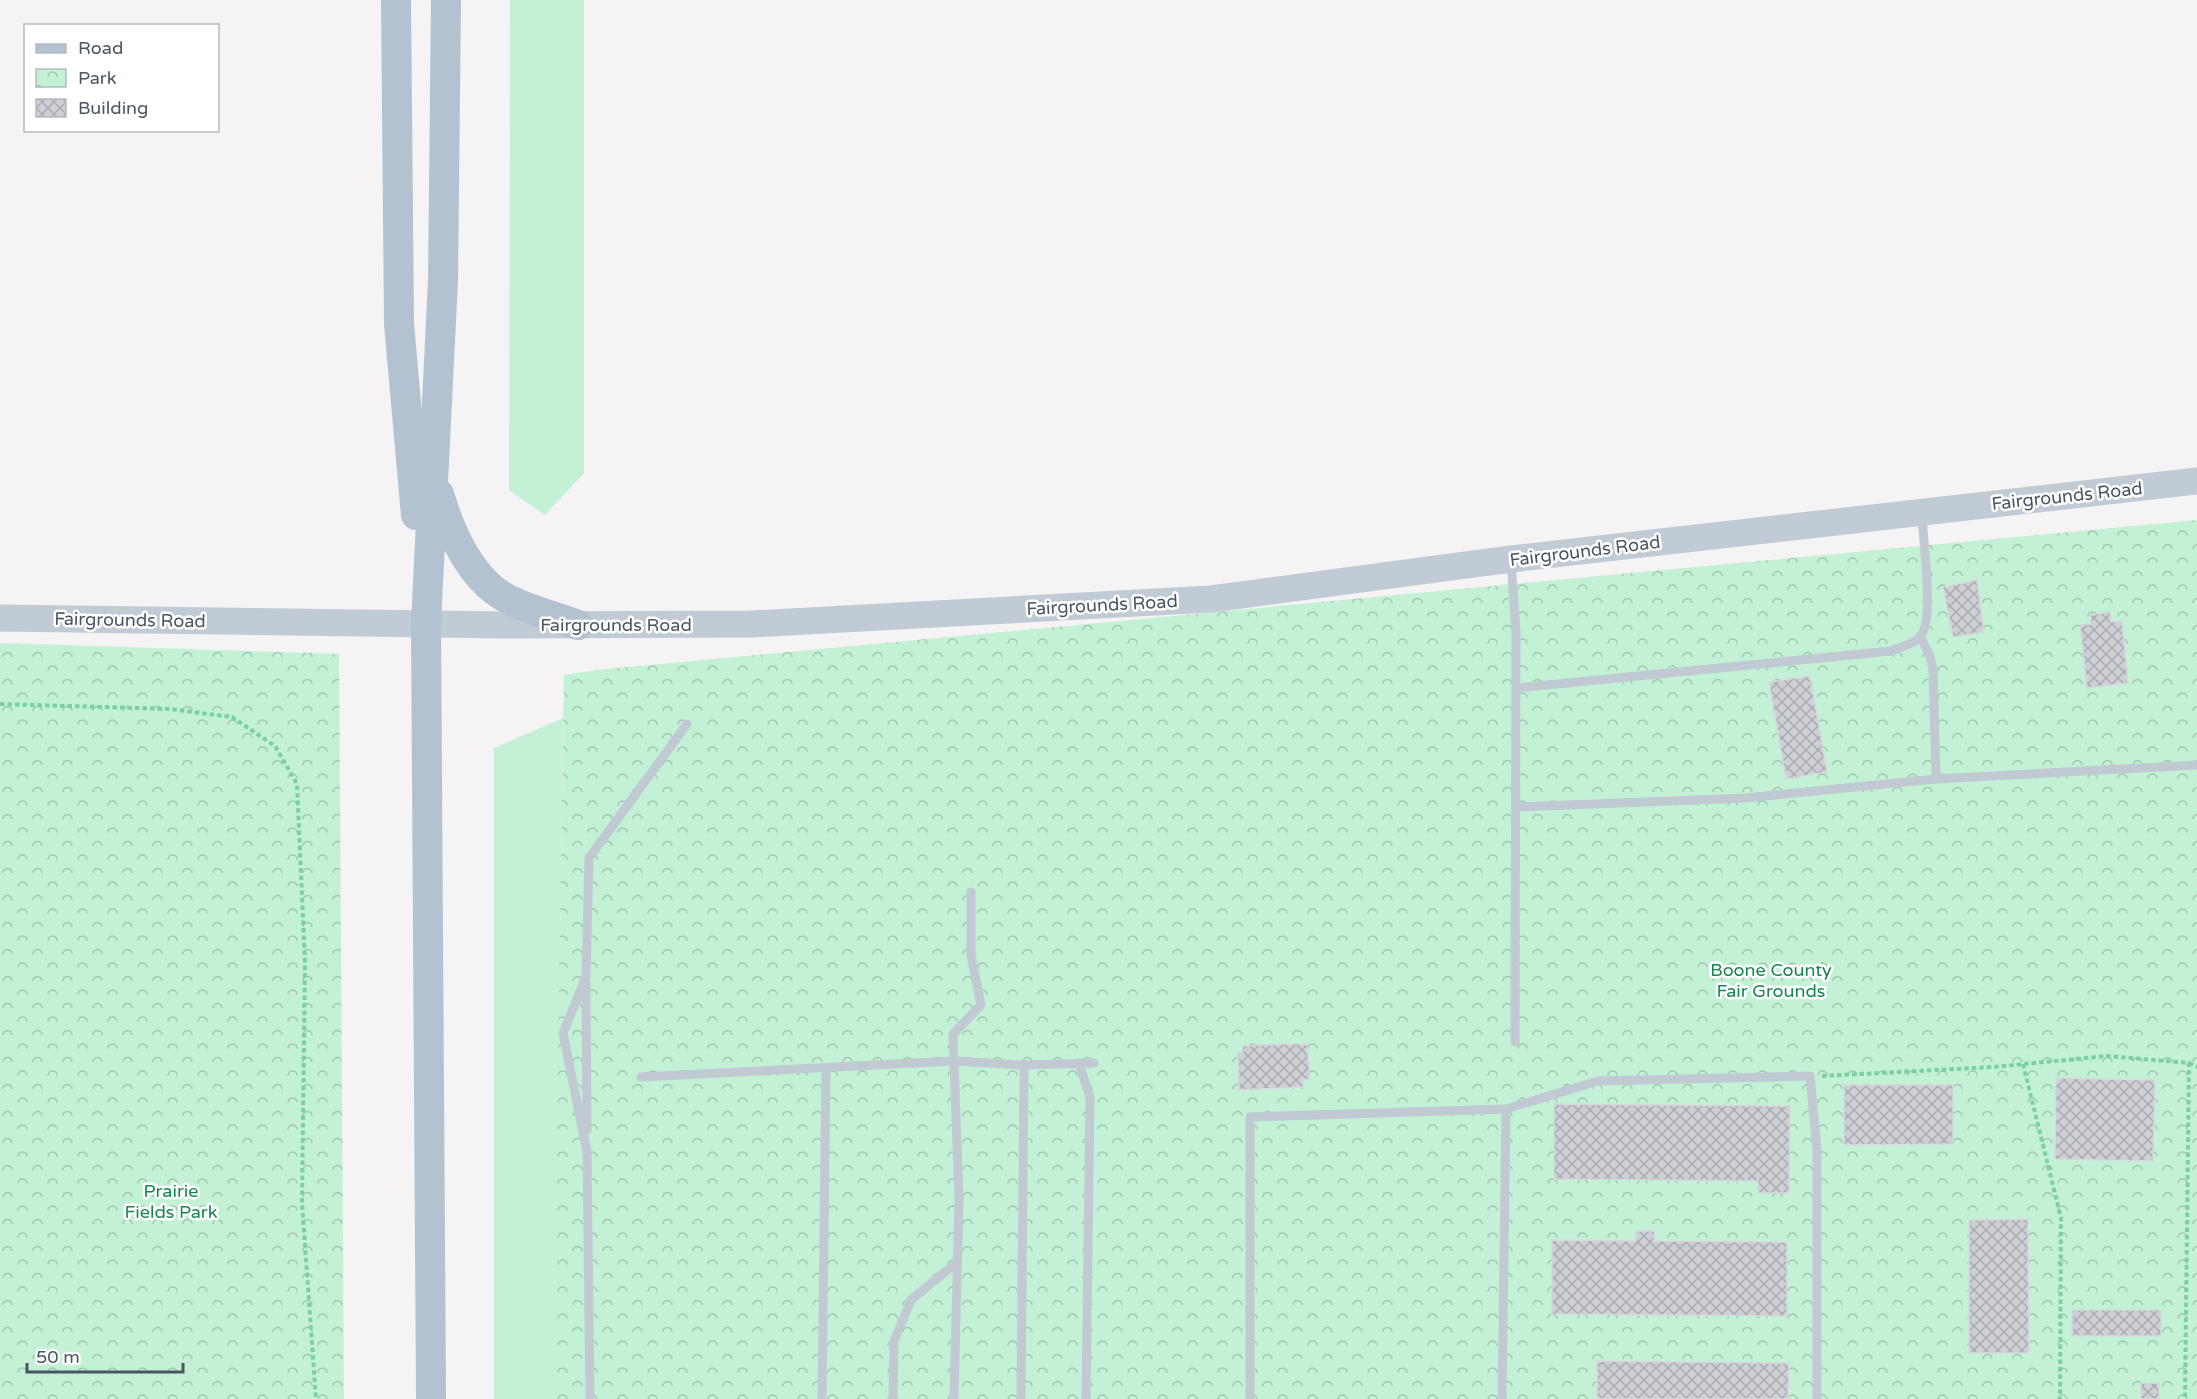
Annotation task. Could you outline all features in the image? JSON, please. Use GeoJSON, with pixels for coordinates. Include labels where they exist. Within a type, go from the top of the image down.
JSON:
{"type":"FeatureCollection","features":[{"type":"Feature","properties":{"kind":"main road"},"geometry":{"type":"LineString","coordinates":[[396,0],[399,324],[426,623]]}},
{"type":"Feature","properties":{"kind":"main road"},"geometry":{"type":"LineString","coordinates":[[431,1399],[426,623],[443,281],[446,0]]}},
{"type":"Feature","properties":{"kind":"main road"},"geometry":{"type":"LineString","coordinates":[[434,475],[447,521],[466,557],[490,587],[515,601],[578,625]]}},
{"type":"Feature","properties":{"kind":"main road","name":"Fairgrounds Road"},"geometry":{"type":"LineString","coordinates":[[0,618],[578,625],[751,624],[1211,599],[1511,559],[2197,481]]}},
{"type":"Feature","properties":{"kind":"lane"},"geometry":{"type":"LineString","coordinates":[[1516,688],[1891,651],[1915,641],[1923,631],[1927,611],[1922,512]]}},
{"type":"Feature","properties":{"kind":"lane"},"geometry":{"type":"LineString","coordinates":[[1511,559],[1516,632],[1515,1042]]}},
{"type":"Feature","properties":{"kind":"lane"},"geometry":{"type":"LineString","coordinates":[[1920,636],[1930,656],[1933,670],[1936,778]]}},
{"type":"Feature","properties":{"kind":"lane"},"geometry":{"type":"LineString","coordinates":[[590,1399],[586,977],[589,858],[687,724]]}},
{"type":"Feature","properties":{"kind":"lane"},"geometry":{"type":"LineString","coordinates":[[1516,807],[1746,798],[1936,778],[2197,765]]}},
{"type":"Feature","properties":{"kind":"lane"},"geometry":{"type":"LineString","coordinates":[[954,1399],[958,1199],[953,1034],[981,1005],[971,955],[972,892]]}},
{"type":"Feature","properties":{"kind":"lane"},"geometry":{"type":"LineString","coordinates":[[586,977],[563,1033],[587,1152]]}},
{"type":"Feature","properties":{"kind":"lane"},"geometry":{"type":"LineString","coordinates":[[641,1077],[954,1061],[1023,1065],[1094,1063]]}},
{"type":"Feature","properties":{"kind":"lane"},"geometry":{"type":"LineString","coordinates":[[1079,1063],[1090,1098],[1086,1399]]}},
{"type":"Feature","properties":{"kind":"lane"},"geometry":{"type":"LineString","coordinates":[[1021,1399],[1023,1065]]}},
{"type":"Feature","properties":{"kind":"lane"},"geometry":{"type":"LineString","coordinates":[[822,1399],[826,1068]]}},
{"type":"Feature","properties":{"kind":"lane"},"geometry":{"type":"LineString","coordinates":[[1250,1399],[1250,1117],[1506,1109],[1598,1081],[1810,1076],[1817,1150],[1817,1399]]}},
{"type":"Feature","properties":{"kind":"lane"},"geometry":{"type":"LineString","coordinates":[[1502,1399],[1506,1109]]}},
{"type":"Feature","properties":{"kind":"lane"},"geometry":{"type":"LineString","coordinates":[[893,1399],[894,1341],[911,1300],[957,1262]]}},
{"type":"Feature","properties":{"kind":"path"},"geometry":{"type":"LineString","coordinates":[[0,704],[170,709],[232,717],[274,746],[297,784],[305,962],[302,1203],[316,1399]]}},
{"type":"Feature","properties":{"kind":"path"},"geometry":{"type":"LineString","coordinates":[[1810,1076],[2023,1064],[2107,1056],[2197,1065]]}},
{"type":"Feature","properties":{"kind":"path"},"geometry":{"type":"LineString","coordinates":[[2185,1399],[2189,1063]]}},
{"type":"Feature","properties":{"kind":"path"},"geometry":{"type":"LineString","coordinates":[[2023,1064],[2061,1218],[2060,1399]]}},
{"type":"Feature","properties":{"kind":"green space"},"geometry":{"type":"Polygon","coordinates":[[[510,0],[584,0],[584,473],[545,515],[509,490],[510,0]]]}},
{"type":"Feature","properties":{"kind":"green space","name":"Boone County Fair Grounds"},"geometry":{"type":"Polygon","coordinates":[[[2197,520],[2197,1399],[553,1399],[564,675],[596,670],[2197,520]]]}},
{"type":"Feature","properties":{"kind":"green space","name":"Prairie Fields Park"},"geometry":{"type":"Polygon","coordinates":[[[0,643],[339,654],[344,1399],[0,1399],[0,643]]]}},
{"type":"Feature","properties":{"kind":"green space"},"geometry":{"type":"Polygon","coordinates":[[[563,718],[555,1399],[494,1399],[494,748],[563,718]]]}},
{"type":"Feature","properties":{"kind":"building"},"geometry":{"type":"Polygon","coordinates":[[[1977,580],[1984,632],[1953,637],[1943,587],[1977,580]]]}},
{"type":"Feature","properties":{"kind":"building"},"geometry":{"type":"Polygon","coordinates":[[[2110,612],[2111,622],[2122,621],[2128,683],[2087,688],[2080,625],[2091,624],[2090,615],[2110,612]]]}},
{"type":"Feature","properties":{"kind":"building"},"geometry":{"type":"Polygon","coordinates":[[[1810,676],[1827,772],[1786,779],[1769,682],[1810,676]]]}},
{"type":"Feature","properties":{"kind":"building"},"geometry":{"type":"Polygon","coordinates":[[[1307,1044],[1310,1079],[1303,1080],[1303,1087],[1239,1090],[1238,1053],[1243,1052],[1242,1046],[1307,1044]]]}},
{"type":"Feature","properties":{"kind":"building"},"geometry":{"type":"Polygon","coordinates":[[[2056,1078],[2155,1080],[2153,1161],[2055,1159],[2056,1078]]]}},
{"type":"Feature","properties":{"kind":"building"},"geometry":{"type":"Polygon","coordinates":[[[1844,1085],[1953,1085],[1953,1144],[1844,1145],[1844,1085]]]}},
{"type":"Feature","properties":{"kind":"building"},"geometry":{"type":"Polygon","coordinates":[[[1554,1104],[1790,1106],[1789,1193],[1758,1193],[1758,1181],[1554,1179],[1554,1104]]]}},
{"type":"Feature","properties":{"kind":"building"},"geometry":{"type":"Polygon","coordinates":[[[2028,1219],[2029,1353],[1969,1353],[1969,1220],[2028,1219]]]}},
{"type":"Feature","properties":{"kind":"building"},"geometry":{"type":"Polygon","coordinates":[[[1636,1231],[1655,1231],[1654,1241],[1787,1242],[1787,1316],[1552,1314],[1552,1240],[1636,1241],[1636,1231]]]}},
{"type":"Feature","properties":{"kind":"building"},"geometry":{"type":"Polygon","coordinates":[[[2072,1310],[2161,1310],[2161,1336],[2072,1336],[2072,1310]]]}},
{"type":"Feature","properties":{"kind":"building"},"geometry":{"type":"Polygon","coordinates":[[[1597,1361],[1789,1363],[1788,1399],[1597,1399],[1597,1361]]]}},
{"type":"Feature","properties":{"kind":"building"},"geometry":{"type":"Polygon","coordinates":[[[2141,1383],[2159,1383],[2159,1399],[2141,1399],[2141,1383]]]}}]}
